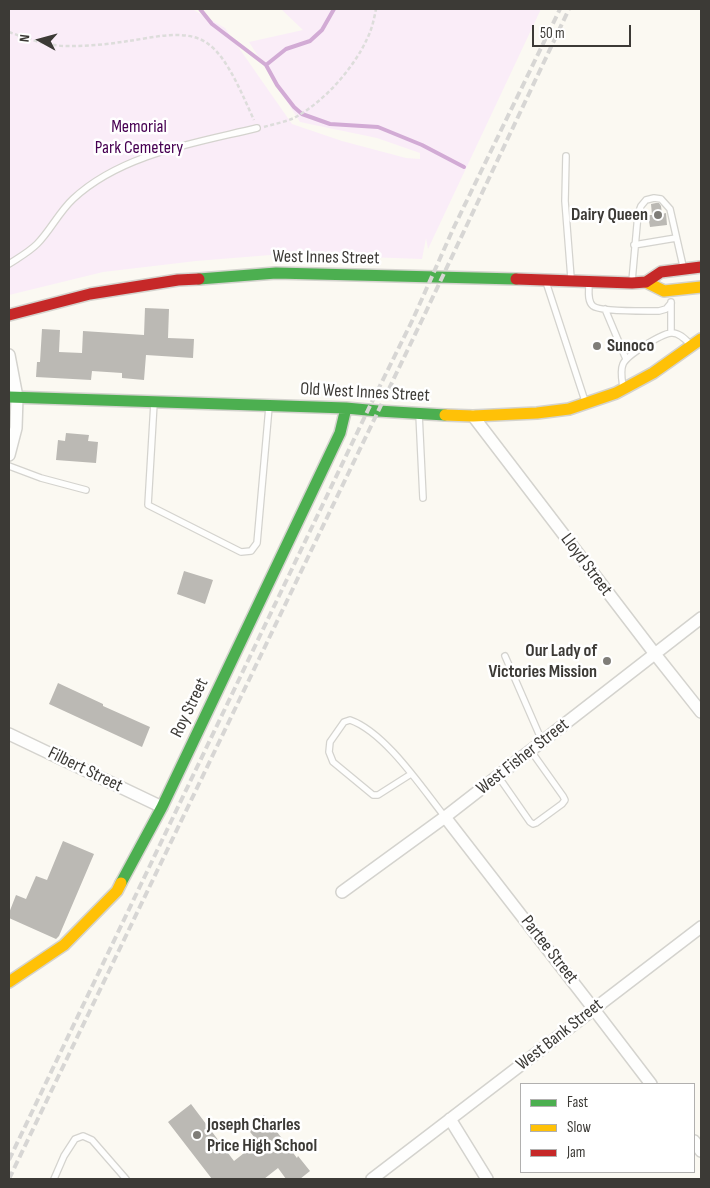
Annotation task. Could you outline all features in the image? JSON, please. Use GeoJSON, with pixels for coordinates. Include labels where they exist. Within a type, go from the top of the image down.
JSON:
{"type":"FeatureCollection","features":[{"type":"Feature","properties":{"kind":"street","name":"West Innes Street"},"geometry":{"type":"LineString","coordinates":[[9,315],[90,294],[139,286],[178,280],[276,273],[545,279],[632,283],[646,282],[662,272],[701,268]]}},
{"type":"Feature","properties":{"kind":"street","name":"West Innes Street"},"geometry":{"type":"LineString","coordinates":[[646,282],[664,291],[701,287]]}},
{"type":"Feature","properties":{"kind":"street","name":"Old West Innes Street"},"geometry":{"type":"LineString","coordinates":[[13,397],[346,408],[378,412],[473,416],[537,413],[569,409],[616,393],[653,374],[697,342]]}},
{"type":"Feature","properties":{"kind":"street"},"geometry":{"type":"LineString","coordinates":[[9,355],[16,428],[9,455]]}},
{"type":"Feature","properties":{"kind":"street","name":"Roy Street"},"geometry":{"type":"LineString","coordinates":[[9,982],[64,945],[117,891],[162,807],[340,433],[346,408]]}},
{"type":"Feature","properties":{"kind":"street","name":"Lloyd Street"},"geometry":{"type":"LineString","coordinates":[[473,416],[701,712]]}},
{"type":"Feature","properties":{"kind":"street","name":"West Fisher Street"},"geometry":{"type":"LineString","coordinates":[[342,892],[445,817],[701,618]]}},
{"type":"Feature","properties":{"kind":"street","name":"Filbert Street"},"geometry":{"type":"LineString","coordinates":[[9,734],[162,807]]}},
{"type":"Feature","properties":{"kind":"street","name":"Partee Street"},"geometry":{"type":"LineString","coordinates":[[445,817],[650,1083]]}},
{"type":"Feature","properties":{"kind":"street","name":"West Bank Street"},"geometry":{"type":"LineString","coordinates":[[372,1179],[701,927]]}},
{"type":"Feature","properties":{"kind":"street"},"geometry":{"type":"LineString","coordinates":[[450,1119],[487,1179]]}},
{"type":"Feature","properties":{"kind":"lane"},"geometry":{"type":"LineString","coordinates":[[9,264],[38,243],[72,199],[94,182],[124,165],[156,153],[257,128]]}},
{"type":"Feature","properties":{"kind":"lane"},"geometry":{"type":"LineString","coordinates":[[566,156],[565,201],[571,281]]}},
{"type":"Feature","properties":{"kind":"lane"},"geometry":{"type":"LineString","coordinates":[[632,283],[638,214],[646,200],[661,199],[670,209],[684,269]]}},
{"type":"Feature","properties":{"kind":"lane"},"geometry":{"type":"LineString","coordinates":[[634,245],[676,238]]}},
{"type":"Feature","properties":{"kind":"lane"},"geometry":{"type":"LineString","coordinates":[[545,279],[585,404]]}},
{"type":"Feature","properties":{"kind":"lane"},"geometry":{"type":"LineString","coordinates":[[588,282],[589,302],[596,308],[659,311],[666,309],[671,303]]}},
{"type":"Feature","properties":{"kind":"lane"},"geometry":{"type":"LineString","coordinates":[[671,290],[672,333]]}},
{"type":"Feature","properties":{"kind":"lane"},"geometry":{"type":"LineString","coordinates":[[605,309],[626,359]]}},
{"type":"Feature","properties":{"kind":"lane"},"geometry":{"type":"LineString","coordinates":[[623,389],[622,366],[626,359],[653,341],[672,333],[697,342]]}},
{"type":"Feature","properties":{"kind":"lane"},"geometry":{"type":"LineString","coordinates":[[154,402],[148,505],[241,552],[251,551],[257,543],[270,405]]}},
{"type":"Feature","properties":{"kind":"lane"},"geometry":{"type":"LineString","coordinates":[[419,414],[423,498]]}},
{"type":"Feature","properties":{"kind":"lane"},"geometry":{"type":"LineString","coordinates":[[9,466],[41,478],[86,490]]}},
{"type":"Feature","properties":{"kind":"lane"},"geometry":{"type":"LineString","coordinates":[[505,656],[542,742]]}},
{"type":"Feature","properties":{"kind":"lane"},"geometry":{"type":"LineString","coordinates":[[411,774],[378,795],[373,795],[333,762],[329,752],[330,742],[344,722],[350,720],[360,723],[376,734],[400,760],[445,817]]}},
{"type":"Feature","properties":{"kind":"lane"},"geometry":{"type":"LineString","coordinates":[[498,776],[533,824],[562,804],[565,800],[563,796],[531,751]]}},
{"type":"Feature","properties":{"kind":"lane"},"geometry":{"type":"LineString","coordinates":[[54,1179],[64,1156],[75,1139],[82,1136],[92,1140],[126,1179]]}},
{"type":"Feature","properties":{"kind":"path"},"geometry":{"type":"LineString","coordinates":[[9,32],[39,42],[70,46],[128,42],[165,36],[195,37],[206,42],[214,49],[231,72],[257,128],[294,118],[324,98],[360,54],[368,37],[376,9]]}},
{"type":"Feature","properties":{"kind":"green space","name":"Memorial Park Cemetery"},"geometry":{"type":"Polygon","coordinates":[[[9,9],[192,9],[225,28],[292,124],[342,141],[406,158],[420,159],[420,153],[377,138],[300,122],[249,42],[303,30],[281,9],[541,9],[428,249],[426,238],[422,259],[283,254],[196,261],[103,272],[9,295],[9,9]]]}},
{"type":"Feature","properties":{"kind":"building","name":"Dairy Queen"},"geometry":{"type":"Polygon","coordinates":[[[659,203],[662,214],[666,213],[667,225],[650,227],[648,215],[652,215],[651,204],[659,203]]]}},
{"type":"Feature","properties":{"kind":"building"},"geometry":{"type":"Polygon","coordinates":[[[145,308],[169,309],[168,338],[194,339],[193,358],[146,355],[144,380],[122,378],[122,373],[92,371],[91,380],[36,377],[37,362],[40,362],[42,329],[60,330],[59,352],[82,353],[83,331],[144,335],[145,308]]]}},
{"type":"Feature","properties":{"kind":"building"},"geometry":{"type":"Polygon","coordinates":[[[66,433],[89,435],[88,441],[98,442],[96,463],[56,460],[58,440],[65,441],[66,433]]]}},
{"type":"Feature","properties":{"kind":"building"},"geometry":{"type":"Polygon","coordinates":[[[184,571],[213,580],[205,604],[177,594],[184,571]]]}},
{"type":"Feature","properties":{"kind":"building"},"geometry":{"type":"Polygon","coordinates":[[[58,683],[150,727],[142,747],[49,704],[58,683]]]}},
{"type":"Feature","properties":{"kind":"building"},"geometry":{"type":"Polygon","coordinates":[[[63,841],[94,854],[59,936],[56,939],[9,918],[9,913],[16,895],[26,899],[36,876],[47,880],[63,841]]]}},
{"type":"Feature","properties":{"kind":"building","name":"Joseph Charles Price High School"},"geometry":{"type":"Polygon","coordinates":[[[191,1104],[234,1161],[258,1142],[247,1128],[264,1115],[297,1158],[298,1156],[310,1171],[300,1179],[286,1179],[278,1168],[264,1179],[212,1179],[168,1122],[191,1104]]]}},
{"type":"Feature","properties":{"kind":"waterway"},"geometry":{"type":"LineString","coordinates":[[200,9],[212,24],[266,65],[277,85],[302,114],[330,124],[378,127],[422,145],[464,167]]}},
{"type":"Feature","properties":{"kind":"waterway"},"geometry":{"type":"LineString","coordinates":[[266,65],[286,49],[310,41],[322,30],[334,9]]}},
{"type":"Feature","properties":{"kind":"railway"},"geometry":{"type":"LineString","coordinates":[[9,1160],[560,9]]}},
{"type":"Feature","properties":{"kind":"railway"},"geometry":{"type":"LineString","coordinates":[[9,1179],[422,320],[569,9]]}},
{"type":"Feature","properties":{"kind":"traffic: fast"},"geometry":{"type":"LineString","coordinates":[[199,279],[276,273],[516,279]]}},
{"type":"Feature","properties":{"kind":"traffic: fast"},"geometry":{"type":"LineString","coordinates":[[9,397],[346,408],[445,415]]}},
{"type":"Feature","properties":{"kind":"traffic: fast"},"geometry":{"type":"LineString","coordinates":[[121,883],[162,807],[340,433],[346,408]]}},
{"type":"Feature","properties":{"kind":"traffic: slow"},"geometry":{"type":"LineString","coordinates":[[646,282],[664,291],[701,287]]}},
{"type":"Feature","properties":{"kind":"traffic: slow"},"geometry":{"type":"LineString","coordinates":[[445,415],[473,416],[537,413],[569,409],[616,393],[653,373],[701,339]]}},
{"type":"Feature","properties":{"kind":"traffic: slow"},"geometry":{"type":"LineString","coordinates":[[9,982],[64,945],[117,891],[121,883]]}},
{"type":"Feature","properties":{"kind":"traffic: jam"},"geometry":{"type":"LineString","coordinates":[[516,279],[632,283],[646,282],[661,272],[701,267]]}},
{"type":"Feature","properties":{"kind":"traffic: jam"},"geometry":{"type":"LineString","coordinates":[[9,315],[90,294],[178,280],[199,279]]}},
{"type":"Feature","properties":{"kind":"place","name":"Dairy Queen"},"geometry":{"type":"Point","coordinates":[658,215]}},
{"type":"Feature","properties":{"kind":"place","name":"Sunoco"},"geometry":{"type":"Point","coordinates":[597,346]}},
{"type":"Feature","properties":{"kind":"place","name":"Our Lady of Victories Mission"},"geometry":{"type":"Point","coordinates":[607,661]}},
{"type":"Feature","properties":{"kind":"place","name":"Joseph Charles Price High School"},"geometry":{"type":"Point","coordinates":[197,1135]}}]}
